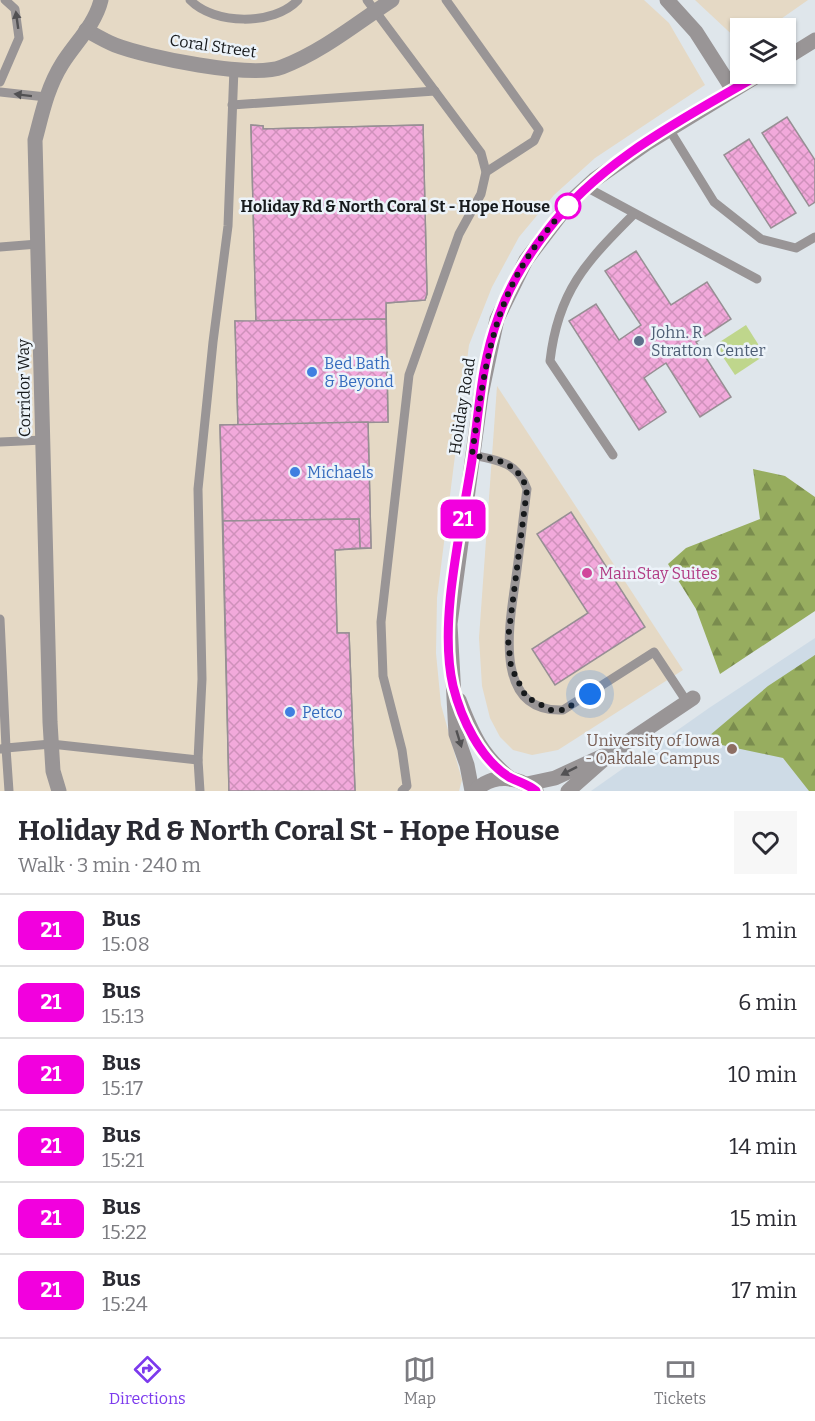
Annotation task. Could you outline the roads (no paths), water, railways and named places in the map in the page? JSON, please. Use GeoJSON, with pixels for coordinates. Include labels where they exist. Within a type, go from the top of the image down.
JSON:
{"type":"FeatureCollection","features":[{"type":"Feature","properties":{"kind":"street","name":"Corridor Way"},"geometry":{"type":"LineString","coordinates":[[59,791],[53,771],[51,744],[36,140],[46,97],[61,65],[86,30],[101,0]]}},
{"type":"Feature","properties":{"kind":"street","name":"Coral Street"},"geometry":{"type":"LineString","coordinates":[[86,30],[112,44],[144,54],[254,71],[280,68],[315,52],[371,6],[392,0]]}},
{"type":"Feature","properties":{"kind":"street"},"geometry":{"type":"LineString","coordinates":[[667,0],[696,32],[733,90]]}},
{"type":"Feature","properties":{"kind":"street"},"geometry":{"type":"LineString","coordinates":[[796,52],[815,40]]}},
{"type":"Feature","properties":{"kind":"street","name":"Holiday Road"},"geometry":{"type":"LineString","coordinates":[[511,778],[492,780],[473,791],[456,734],[450,656],[451,604],[487,359],[497,319],[526,260],[571,201],[618,162],[743,84]]}},
{"type":"Feature","properties":{"kind":"street","name":"Holiday Road"},"geometry":{"type":"LineString","coordinates":[[453,686],[477,742],[492,764],[511,778],[532,788]]}},
{"type":"Feature","properties":{"kind":"street"},"geometry":{"type":"LineString","coordinates":[[568,791],[611,753],[690,700]]}},
{"type":"Feature","properties":{"kind":"street"},"geometry":{"type":"LineString","coordinates":[[532,788],[611,753]]}},
{"type":"Feature","properties":{"kind":"lane"},"geometry":{"type":"LineString","coordinates":[[0,82],[19,38],[15,9],[5,0]]}},
{"type":"Feature","properties":{"kind":"lane"},"geometry":{"type":"LineString","coordinates":[[190,0],[206,12],[248,18],[268,17],[297,0]]}},
{"type":"Feature","properties":{"kind":"lane"},"geometry":{"type":"LineString","coordinates":[[446,0],[539,130],[534,141],[486,172]]}},
{"type":"Feature","properties":{"kind":"lane"},"geometry":{"type":"LineString","coordinates":[[371,6],[481,153],[486,172],[481,194],[459,234],[409,375],[381,622],[383,676],[402,750],[407,786],[402,791]]}},
{"type":"Feature","properties":{"kind":"lane"},"geometry":{"type":"LineString","coordinates":[[200,791],[198,760],[202,680],[198,489],[228,226],[234,68]]}},
{"type":"Feature","properties":{"kind":"lane"},"geometry":{"type":"LineString","coordinates":[[232,105],[435,91]]}},
{"type":"Feature","properties":{"kind":"lane"},"geometry":{"type":"LineString","coordinates":[[0,92],[46,97]]}},
{"type":"Feature","properties":{"kind":"lane"},"geometry":{"type":"LineString","coordinates":[[669,129],[714,202],[761,239],[796,249],[815,237]]}},
{"type":"Feature","properties":{"kind":"lane"},"geometry":{"type":"LineString","coordinates":[[586,187],[757,279]]}},
{"type":"Feature","properties":{"kind":"lane"},"geometry":{"type":"LineString","coordinates":[[613,455],[550,361],[553,333],[561,306],[575,279],[594,255],[634,214]]}},
{"type":"Feature","properties":{"kind":"lane"},"geometry":{"type":"LineString","coordinates":[[0,247],[38,244]]}},
{"type":"Feature","properties":{"kind":"lane"},"geometry":{"type":"LineString","coordinates":[[0,442],[43,440]]}},
{"type":"Feature","properties":{"kind":"lane"},"geometry":{"type":"LineString","coordinates":[[472,455],[504,460],[519,473],[527,489],[508,639],[511,667],[526,697],[551,710],[564,710],[654,652],[690,700]]}},
{"type":"Feature","properties":{"kind":"lane"},"geometry":{"type":"LineString","coordinates":[[0,619],[3,749],[9,791]]}},
{"type":"Feature","properties":{"kind":"lane"},"geometry":{"type":"LineString","coordinates":[[3,749],[51,744],[198,760]]}},
{"type":"Feature","properties":{"kind":"place","name":"Holiday Rd & North Coral St - Hope House"},"geometry":{"type":"Point","coordinates":[568,206]}},
{"type":"Feature","properties":{"kind":"place","name":"John. R Stratton Center"},"geometry":{"type":"Point","coordinates":[639,341]}},
{"type":"Feature","properties":{"kind":"place","name":"Bed Bath & Beyond"},"geometry":{"type":"Point","coordinates":[312,372]}},
{"type":"Feature","properties":{"kind":"place","name":"Michaels"},"geometry":{"type":"Point","coordinates":[295,472]}},
{"type":"Feature","properties":{"kind":"place","name":"MainStay Suites"},"geometry":{"type":"Point","coordinates":[587,573]}},
{"type":"Feature","properties":{"kind":"place","name":"Petco"},"geometry":{"type":"Point","coordinates":[290,712]}},
{"type":"Feature","properties":{"kind":"place","name":"University of Iowa - Oakdale Campus"},"geometry":{"type":"Point","coordinates":[732,749]}}]}
